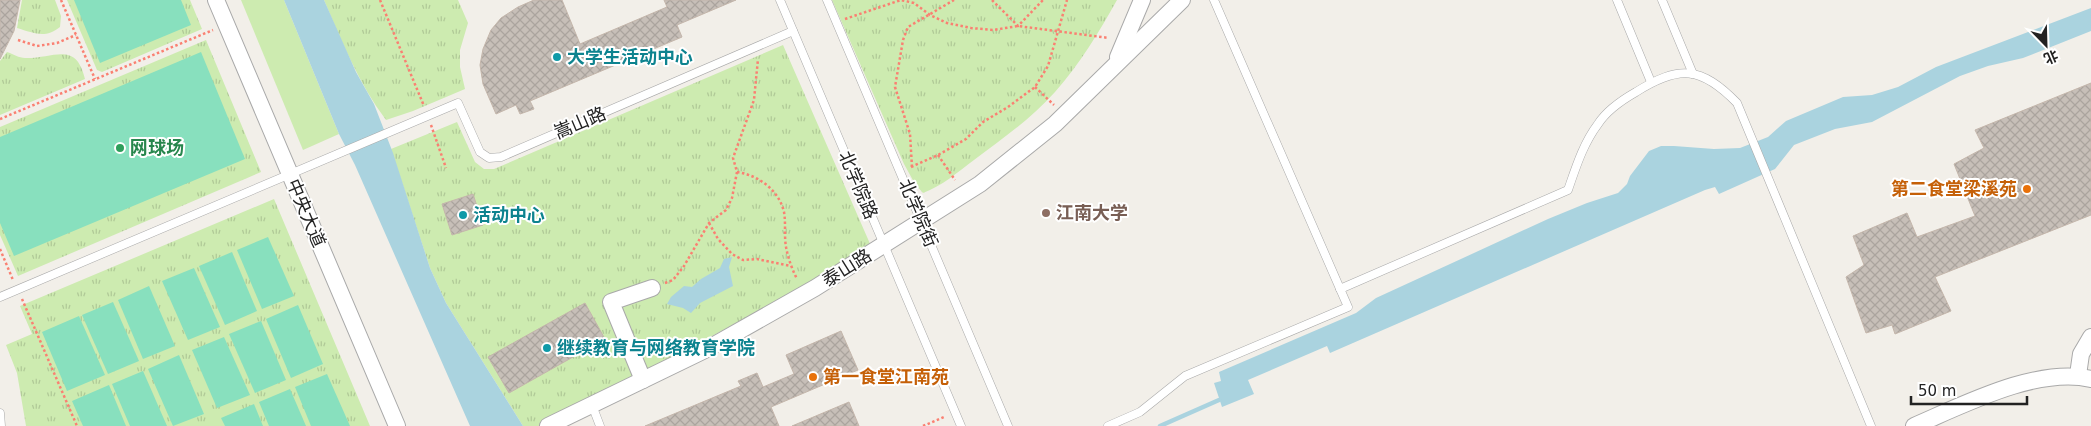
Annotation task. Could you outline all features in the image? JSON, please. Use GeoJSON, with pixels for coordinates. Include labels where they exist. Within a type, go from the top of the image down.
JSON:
{"type":"FeatureCollection","features":[{"type":"Feature","properties":{"kind":"street","name":"中央大道"},"geometry":{"type":"LineString","coordinates":[[216,0],[397,426]]}},
{"type":"Feature","properties":{"kind":"street"},"geometry":{"type":"LineString","coordinates":[[1116,64],[1142,0]]}},
{"type":"Feature","properties":{"kind":"street","name":"泰山路"},"geometry":{"type":"LineString","coordinates":[[548,426],[709,348],[806,294],[980,184],[1064,115],[1182,0]]}},
{"type":"Feature","properties":{"kind":"street"},"geometry":{"type":"LineString","coordinates":[[643,380],[610,302],[652,288]]}},
{"type":"Feature","properties":{"kind":"street"},"geometry":{"type":"LineString","coordinates":[[1914,426],[1981,397],[2032,380],[2085,377],[2081,354],[2091,337]]}},
{"type":"Feature","properties":{"kind":"lane","name":"北学院路"},"geometry":{"type":"LineString","coordinates":[[780,0],[960,426]]}},
{"type":"Feature","properties":{"kind":"lane","name":"北学院街"},"geometry":{"type":"LineString","coordinates":[[827,0],[1008,426]]}},
{"type":"Feature","properties":{"kind":"lane"},"geometry":{"type":"LineString","coordinates":[[1108,426],[1140,412],[1185,376],[1348,307],[1214,0]]}},
{"type":"Feature","properties":{"kind":"lane"},"geometry":{"type":"LineString","coordinates":[[1617,0],[1652,82]]}},
{"type":"Feature","properties":{"kind":"lane"},"geometry":{"type":"LineString","coordinates":[[1662,0],[1693,74]]}},
{"type":"Feature","properties":{"kind":"lane","name":"嵩山路"},"geometry":{"type":"LineString","coordinates":[[0,297],[458,103],[480,152],[489,158],[501,157],[793,31]]}},
{"type":"Feature","properties":{"kind":"lane"},"geometry":{"type":"LineString","coordinates":[[1340,290],[1568,190],[1581,154],[1598,122],[1619,102],[1652,82],[1672,73],[1693,74],[1719,85],[1736,103],[1871,426]]}},
{"type":"Feature","properties":{"kind":"lane"},"geometry":{"type":"LineString","coordinates":[[592,405],[600,426]]}},
{"type":"Feature","properties":{"kind":"lane"},"geometry":{"type":"LineString","coordinates":[[0,413],[1,426]]}},
{"type":"Feature","properties":{"kind":"path"},"geometry":{"type":"LineString","coordinates":[[61,0],[95,79]]}},
{"type":"Feature","properties":{"kind":"path"},"geometry":{"type":"LineString","coordinates":[[380,0],[428,115],[446,168]]}},
{"type":"Feature","properties":{"kind":"path"},"geometry":{"type":"LineString","coordinates":[[837,22],[892,0]]}},
{"type":"Feature","properties":{"kind":"path"},"geometry":{"type":"LineString","coordinates":[[887,2],[902,0],[914,3],[930,16],[947,23],[971,28],[993,30],[1018,26],[1126,40]]}},
{"type":"Feature","properties":{"kind":"path"},"geometry":{"type":"LineString","coordinates":[[912,167],[910,134],[895,87],[903,40],[908,27],[930,16],[954,0]]}},
{"type":"Feature","properties":{"kind":"path"},"geometry":{"type":"LineString","coordinates":[[992,0],[1018,26]]}},
{"type":"Feature","properties":{"kind":"path"},"geometry":{"type":"LineString","coordinates":[[1018,26],[1043,0]]}},
{"type":"Feature","properties":{"kind":"path"},"geometry":{"type":"LineString","coordinates":[[901,172],[938,155],[966,139],[983,122],[1008,107],[1035,87],[1048,66],[1067,0]]}},
{"type":"Feature","properties":{"kind":"path"},"geometry":{"type":"LineString","coordinates":[[0,119],[226,24]]}},
{"type":"Feature","properties":{"kind":"path"},"geometry":{"type":"LineString","coordinates":[[18,40],[37,46],[57,43],[76,35]]}},
{"type":"Feature","properties":{"kind":"path"},"geometry":{"type":"LineString","coordinates":[[652,288],[673,280],[684,266],[708,223],[726,210],[732,198],[737,172],[733,158],[754,100],[759,46]]}},
{"type":"Feature","properties":{"kind":"path"},"geometry":{"type":"LineString","coordinates":[[1035,87],[1064,115]]}},
{"type":"Feature","properties":{"kind":"path"},"geometry":{"type":"LineString","coordinates":[[938,155],[965,194]]}},
{"type":"Feature","properties":{"kind":"path"},"geometry":{"type":"LineString","coordinates":[[737,172],[745,173],[766,183],[778,198],[784,211],[786,246],[791,266],[806,294]]}},
{"type":"Feature","properties":{"kind":"path"},"geometry":{"type":"LineString","coordinates":[[708,223],[718,239],[732,254],[743,260],[757,259],[791,266]]}},
{"type":"Feature","properties":{"kind":"path"},"geometry":{"type":"LineString","coordinates":[[0,249],[77,426]]}},
{"type":"Feature","properties":{"kind":"path"},"geometry":{"type":"LineString","coordinates":[[923,426],[955,412]]}},
{"type":"Feature","properties":{"kind":"green space"},"geometry":{"type":"Polygon","coordinates":[[[22,0],[55,0],[61,16],[60,27],[55,31],[44,34],[17,28],[22,0]]]}},
{"type":"Feature","properties":{"kind":"green space"},"geometry":{"type":"Polygon","coordinates":[[[67,0],[190,0],[202,29],[102,72],[97,70],[67,0]]]}},
{"type":"Feature","properties":{"kind":"green space"},"geometry":{"type":"Polygon","coordinates":[[[74,0],[181,0],[191,25],[100,63],[74,0]]]}},
{"type":"Feature","properties":{"kind":"green space"},"geometry":{"type":"Polygon","coordinates":[[[241,0],[284,0],[339,134],[303,150],[241,0]]]}},
{"type":"Feature","properties":{"kind":"green space"},"geometry":{"type":"Polygon","coordinates":[[[324,0],[458,0],[468,23],[460,50],[460,67],[465,89],[386,120],[359,77],[324,0]]]}},
{"type":"Feature","properties":{"kind":"green space"},"geometry":{"type":"Polygon","coordinates":[[[832,0],[1117,0],[1081,59],[1037,111],[956,174],[937,187],[923,193],[915,184],[904,164],[832,0]]]}},
{"type":"Feature","properties":{"kind":"green space","name":"网球场"},"geometry":{"type":"Polygon","coordinates":[[[206,40],[261,172],[18,276],[0,235],[0,127],[206,40]]]}},
{"type":"Feature","properties":{"kind":"green space"},"geometry":{"type":"Polygon","coordinates":[[[783,45],[871,246],[763,309],[542,426],[523,426],[446,303],[430,268],[391,149],[457,122],[475,162],[484,169],[494,169],[783,45]]]}},
{"type":"Feature","properties":{"kind":"green space"},"geometry":{"type":"Polygon","coordinates":[[[7,52],[25,58],[69,55],[76,59],[85,79],[0,115],[0,61],[7,52]]]}},
{"type":"Feature","properties":{"kind":"green space","name":"网球场"},"geometry":{"type":"Polygon","coordinates":[[[201,52],[245,159],[14,256],[0,223],[0,137],[201,52]]]}},
{"type":"Feature","properties":{"kind":"green space"},"geometry":{"type":"Polygon","coordinates":[[[274,199],[370,426],[26,426],[17,373],[6,345],[32,334],[20,306],[274,199]]]}},
{"type":"Feature","properties":{"kind":"green space"},"geometry":{"type":"Polygon","coordinates":[[[268,237],[294,296],[262,309],[237,250],[268,237]]]}},
{"type":"Feature","properties":{"kind":"green space"},"geometry":{"type":"Polygon","coordinates":[[[232,252],[257,311],[225,325],[199,266],[232,252]]]}},
{"type":"Feature","properties":{"kind":"green space"},"geometry":{"type":"Polygon","coordinates":[[[194,268],[220,327],[188,340],[162,281],[194,268]]]}},
{"type":"Feature","properties":{"kind":"green space"},"geometry":{"type":"Polygon","coordinates":[[[149,286],[175,346],[143,359],[118,300],[149,286]]]}},
{"type":"Feature","properties":{"kind":"green space"},"geometry":{"type":"Polygon","coordinates":[[[113,302],[139,361],[108,374],[82,315],[113,302]]]}},
{"type":"Feature","properties":{"kind":"green space"},"geometry":{"type":"Polygon","coordinates":[[[298,305],[323,364],[291,378],[266,319],[298,305]]]}},
{"type":"Feature","properties":{"kind":"green space"},"geometry":{"type":"Polygon","coordinates":[[[79,316],[105,375],[67,391],[42,332],[79,316]]]}},
{"type":"Feature","properties":{"kind":"green space"},"geometry":{"type":"Polygon","coordinates":[[[261,321],[286,380],[255,393],[229,334],[261,321]]]}},
{"type":"Feature","properties":{"kind":"green space"},"geometry":{"type":"Polygon","coordinates":[[[224,337],[250,395],[217,408],[192,350],[224,337]]]}},
{"type":"Feature","properties":{"kind":"green space"},"geometry":{"type":"Polygon","coordinates":[[[179,355],[204,414],[173,426],[148,369],[179,355]]]}},
{"type":"Feature","properties":{"kind":"green space"},"geometry":{"type":"Polygon","coordinates":[[[143,371],[167,426],[130,426],[112,384],[143,371]]]}},
{"type":"Feature","properties":{"kind":"green space"},"geometry":{"type":"Polygon","coordinates":[[[327,374],[350,426],[311,426],[295,387],[327,374]]]}},
{"type":"Feature","properties":{"kind":"green space"},"geometry":{"type":"Polygon","coordinates":[[[109,385],[126,426],[83,426],[72,401],[109,385]]]}},
{"type":"Feature","properties":{"kind":"green space"},"geometry":{"type":"Polygon","coordinates":[[[290,389],[306,426],[269,426],[259,402],[290,389]]]}},
{"type":"Feature","properties":{"kind":"green space"},"geometry":{"type":"Polygon","coordinates":[[[254,404],[263,426],[225,426],[221,418],[254,404]]]}},
{"type":"Feature","properties":{"kind":"water"},"geometry":{"type":"Polygon","coordinates":[[[284,0],[324,0],[356,72],[374,104],[393,153],[430,268],[446,303],[523,426],[470,426],[355,165],[339,134],[284,0]]]}},
{"type":"Feature","properties":{"kind":"water"},"geometry":{"type":"Polygon","coordinates":[[[2091,8],[2091,31],[2023,58],[1988,66],[1960,76],[1872,122],[1835,129],[1794,145],[1775,169],[1719,194],[1715,187],[1705,190],[1330,353],[1327,346],[1248,380],[1254,394],[1222,407],[1214,383],[1221,381],[1219,372],[1356,313],[1376,298],[1548,219],[1618,193],[1627,184],[1630,176],[1649,151],[1661,146],[1714,149],[1740,148],[1768,137],[1786,121],[1843,97],[1872,95],[1898,87],[1936,67],[2091,8]]]}},
{"type":"Feature","properties":{"kind":"water"},"geometry":{"type":"Polygon","coordinates":[[[732,257],[729,267],[733,286],[700,303],[691,313],[683,308],[667,304],[671,297],[684,286],[692,287],[701,279],[720,268],[724,259],[732,257]]]}},
{"type":"Feature","properties":{"kind":"building"},"geometry":{"type":"Polygon","coordinates":[[[0,0],[20,0],[14,31],[0,59],[0,0]]]}},
{"type":"Feature","properties":{"kind":"building","name":"大学生活动中心"},"geometry":{"type":"Polygon","coordinates":[[[534,0],[562,0],[580,44],[667,7],[664,0],[736,0],[677,25],[682,37],[530,101],[534,109],[520,114],[516,105],[496,114],[483,84],[480,65],[483,49],[491,30],[501,18],[518,7],[534,0]]]}},
{"type":"Feature","properties":{"kind":"building","name":"第二食堂梁溪苑"},"geometry":{"type":"Polygon","coordinates":[[[2091,83],[2091,215],[1935,277],[1951,311],[1895,334],[1892,325],[1866,333],[1846,277],[1864,265],[1853,236],[1907,213],[1917,237],[1975,216],[1954,164],[1984,148],[1975,130],[2091,83]]]}},
{"type":"Feature","properties":{"kind":"building","name":"活动中心"},"geometry":{"type":"Polygon","coordinates":[[[473,194],[483,225],[452,235],[442,204],[473,194]]]}},
{"type":"Feature","properties":{"kind":"building","name":"继续教育与网络教育学院"},"geometry":{"type":"Polygon","coordinates":[[[585,303],[605,339],[509,393],[488,357],[585,303]]]}},
{"type":"Feature","properties":{"kind":"building","name":"第一食堂江南苑"},"geometry":{"type":"Polygon","coordinates":[[[841,331],[858,370],[771,407],[779,426],[645,426],[741,386],[738,381],[757,373],[763,387],[794,374],[786,355],[841,331]]]}},
{"type":"Feature","properties":{"kind":"building","name":"第一食堂江南苑"},"geometry":{"type":"Polygon","coordinates":[[[849,402],[859,426],[792,426],[849,402]]]}},
{"type":"Feature","properties":{"kind":"waterway"},"geometry":{"type":"LineString","coordinates":[[1160,426],[1219,400]]}},
{"type":"Feature","properties":{"kind":"place","name":"大学生活动中心"},"geometry":{"type":"Point","coordinates":[557,57]}},
{"type":"Feature","properties":{"kind":"place","name":"网球场"},"geometry":{"type":"Point","coordinates":[120,148]}},
{"type":"Feature","properties":{"kind":"place","name":"第二食堂梁溪苑"},"geometry":{"type":"Point","coordinates":[2027,189]}},
{"type":"Feature","properties":{"kind":"place","name":"江南大学"},"geometry":{"type":"Point","coordinates":[1046,213]}},
{"type":"Feature","properties":{"kind":"place","name":"活动中心"},"geometry":{"type":"Point","coordinates":[463,215]}},
{"type":"Feature","properties":{"kind":"place","name":"继续教育与网络教育学院"},"geometry":{"type":"Point","coordinates":[547,348]}},
{"type":"Feature","properties":{"kind":"place","name":"第一食堂江南苑"},"geometry":{"type":"Point","coordinates":[813,377]}}]}
